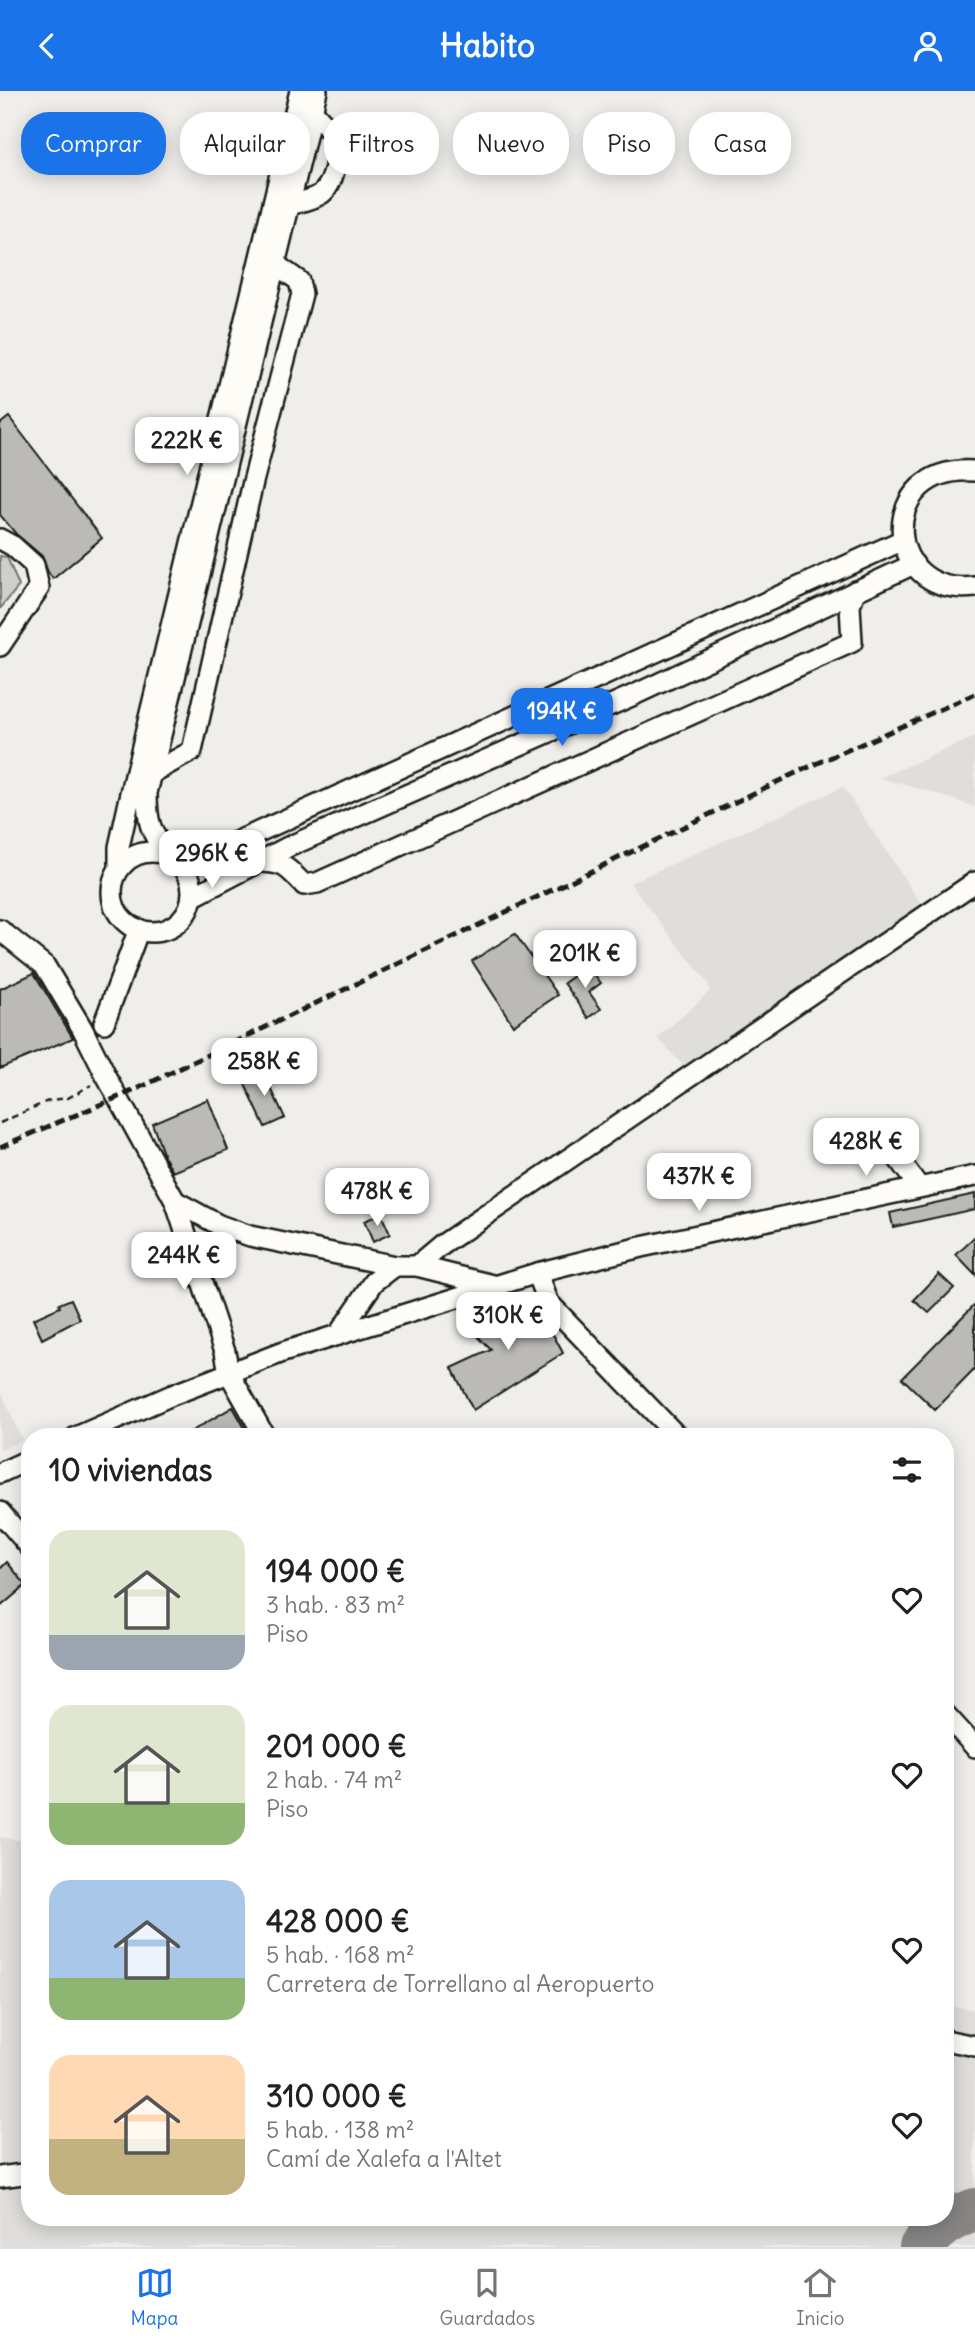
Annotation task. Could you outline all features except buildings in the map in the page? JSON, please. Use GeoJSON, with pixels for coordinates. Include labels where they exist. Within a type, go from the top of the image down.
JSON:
{"type":"FeatureCollection","features":[{"type":"Feature","properties":{"kind":"street"},"geometry":{"type":"LineString","coordinates":[[119,868],[119,847],[133,784],[300,91]]}},
{"type":"Feature","properties":{"kind":"street"},"geometry":{"type":"LineString","coordinates":[[289,205],[320,194],[330,183],[334,168],[336,153],[333,137],[314,101]]}},
{"type":"Feature","properties":{"kind":"street"},"geometry":{"type":"LineString","coordinates":[[314,101],[147,793],[147,819],[154,837],[175,860],[192,884],[192,897],[189,909],[181,921],[157,932],[139,929],[121,918],[114,906],[113,880],[119,868],[141,853],[154,852],[175,860],[902,540]]}},
{"type":"Feature","properties":{"kind":"street"},"geometry":{"type":"LineString","coordinates":[[152,773],[191,751],[253,482],[302,294],[299,281],[275,264]]}},
{"type":"Feature","properties":{"kind":"street"},"geometry":{"type":"LineString","coordinates":[[975,471],[957,470],[938,474],[921,485],[909,501],[902,520],[902,540],[923,575],[940,585],[959,589],[975,587]]}},
{"type":"Feature","properties":{"kind":"street"},"geometry":{"type":"LineString","coordinates":[[0,539],[13,546],[34,565],[39,588],[0,646]]}},
{"type":"Feature","properties":{"kind":"street"},"geometry":{"type":"LineString","coordinates":[[192,897],[288,847],[636,694],[914,564]]}},
{"type":"Feature","properties":{"kind":"street"},"geometry":{"type":"LineString","coordinates":[[258,862],[276,862],[288,868],[304,885],[317,883],[852,642],[850,606],[855,591]]}},
{"type":"Feature","properties":{"kind":"street"},"geometry":{"type":"LineString","coordinates":[[417,1266],[442,1245],[975,882]]}},
{"type":"Feature","properties":{"kind":"street"},"geometry":{"type":"LineString","coordinates":[[104,1023],[139,929]]}},
{"type":"Feature","properties":{"kind":"street"},"geometry":{"type":"LineString","coordinates":[[0,930],[45,966],[82,1028],[175,1201],[225,1351],[229,1373],[260,1428]]}},
{"type":"Feature","properties":{"kind":"street"},"geometry":{"type":"LineString","coordinates":[[894,1153],[919,1187]]}},
{"type":"Feature","properties":{"kind":"street"},"geometry":{"type":"LineString","coordinates":[[96,1428],[283,1352],[537,1273],[654,1244],[975,1176]]}},
{"type":"Feature","properties":{"kind":"street"},"geometry":{"type":"LineString","coordinates":[[175,1201],[219,1225],[250,1236],[395,1266],[417,1266],[494,1286]]}},
{"type":"Feature","properties":{"kind":"street"},"geometry":{"type":"LineString","coordinates":[[338,1335],[374,1282],[395,1266]]}},
{"type":"Feature","properties":{"kind":"street"},"geometry":{"type":"LineString","coordinates":[[537,1273],[548,1304],[669,1428]]}},
{"type":"Feature","properties":{"kind":"street"},"geometry":{"type":"LineString","coordinates":[[0,1473],[21,1463]]}},
{"type":"Feature","properties":{"kind":"street"},"geometry":{"type":"LineString","coordinates":[[0,1512],[21,1536]]}},
{"type":"Feature","properties":{"kind":"street"},"geometry":{"type":"LineString","coordinates":[[954,1724],[975,1748]]}},
{"type":"Feature","properties":{"kind":"street"},"geometry":{"type":"LineString","coordinates":[[954,2042],[975,2046]]}},
{"type":"Feature","properties":{"kind":"street"},"geometry":{"type":"LineString","coordinates":[[0,2177],[21,2174]]}},
{"type":"Feature","properties":{"kind":"path"},"geometry":{"type":"LineString","coordinates":[[0,1123],[50,1100],[68,1098],[106,1076]]}},
{"type":"Feature","properties":{"kind":"shaded area"},"geometry":{"type":"Polygon","coordinates":[[[0,556],[7,557],[19,586],[0,609],[0,556]]]}},
{"type":"Feature","properties":{"kind":"shaded area"},"geometry":{"type":"Polygon","coordinates":[[[975,737],[975,807],[880,778],[975,737]]]}},
{"type":"Feature","properties":{"kind":"shaded area"},"geometry":{"type":"Polygon","coordinates":[[[843,787],[922,905],[684,1067],[658,1038],[709,992],[709,985],[630,883],[843,787]]]}},
{"type":"Feature","properties":{"kind":"shaded area"},"geometry":{"type":"Polygon","coordinates":[[[0,1388],[21,1440],[0,1450],[0,1388]]]}},
{"type":"Feature","properties":{"kind":"shaded area"},"geometry":{"type":"Polygon","coordinates":[[[0,1837],[21,1840],[21,2226],[954,2226],[954,2006],[975,2010],[975,2247],[0,2247],[0,1837]]]}},
{"type":"Feature","properties":{"kind":"taxiway"},"geometry":{"type":"LineString","coordinates":[[954,2219],[975,2210]]}},
{"type":"Feature","properties":{"kind":"taxiway"},"geometry":{"type":"LineString","coordinates":[[921,2247],[943,2226]]}},
{"type":"Feature","properties":{"kind":"railway"},"geometry":{"type":"LineString","coordinates":[[0,1147],[135,1090],[800,771],[975,694]]}}]}
